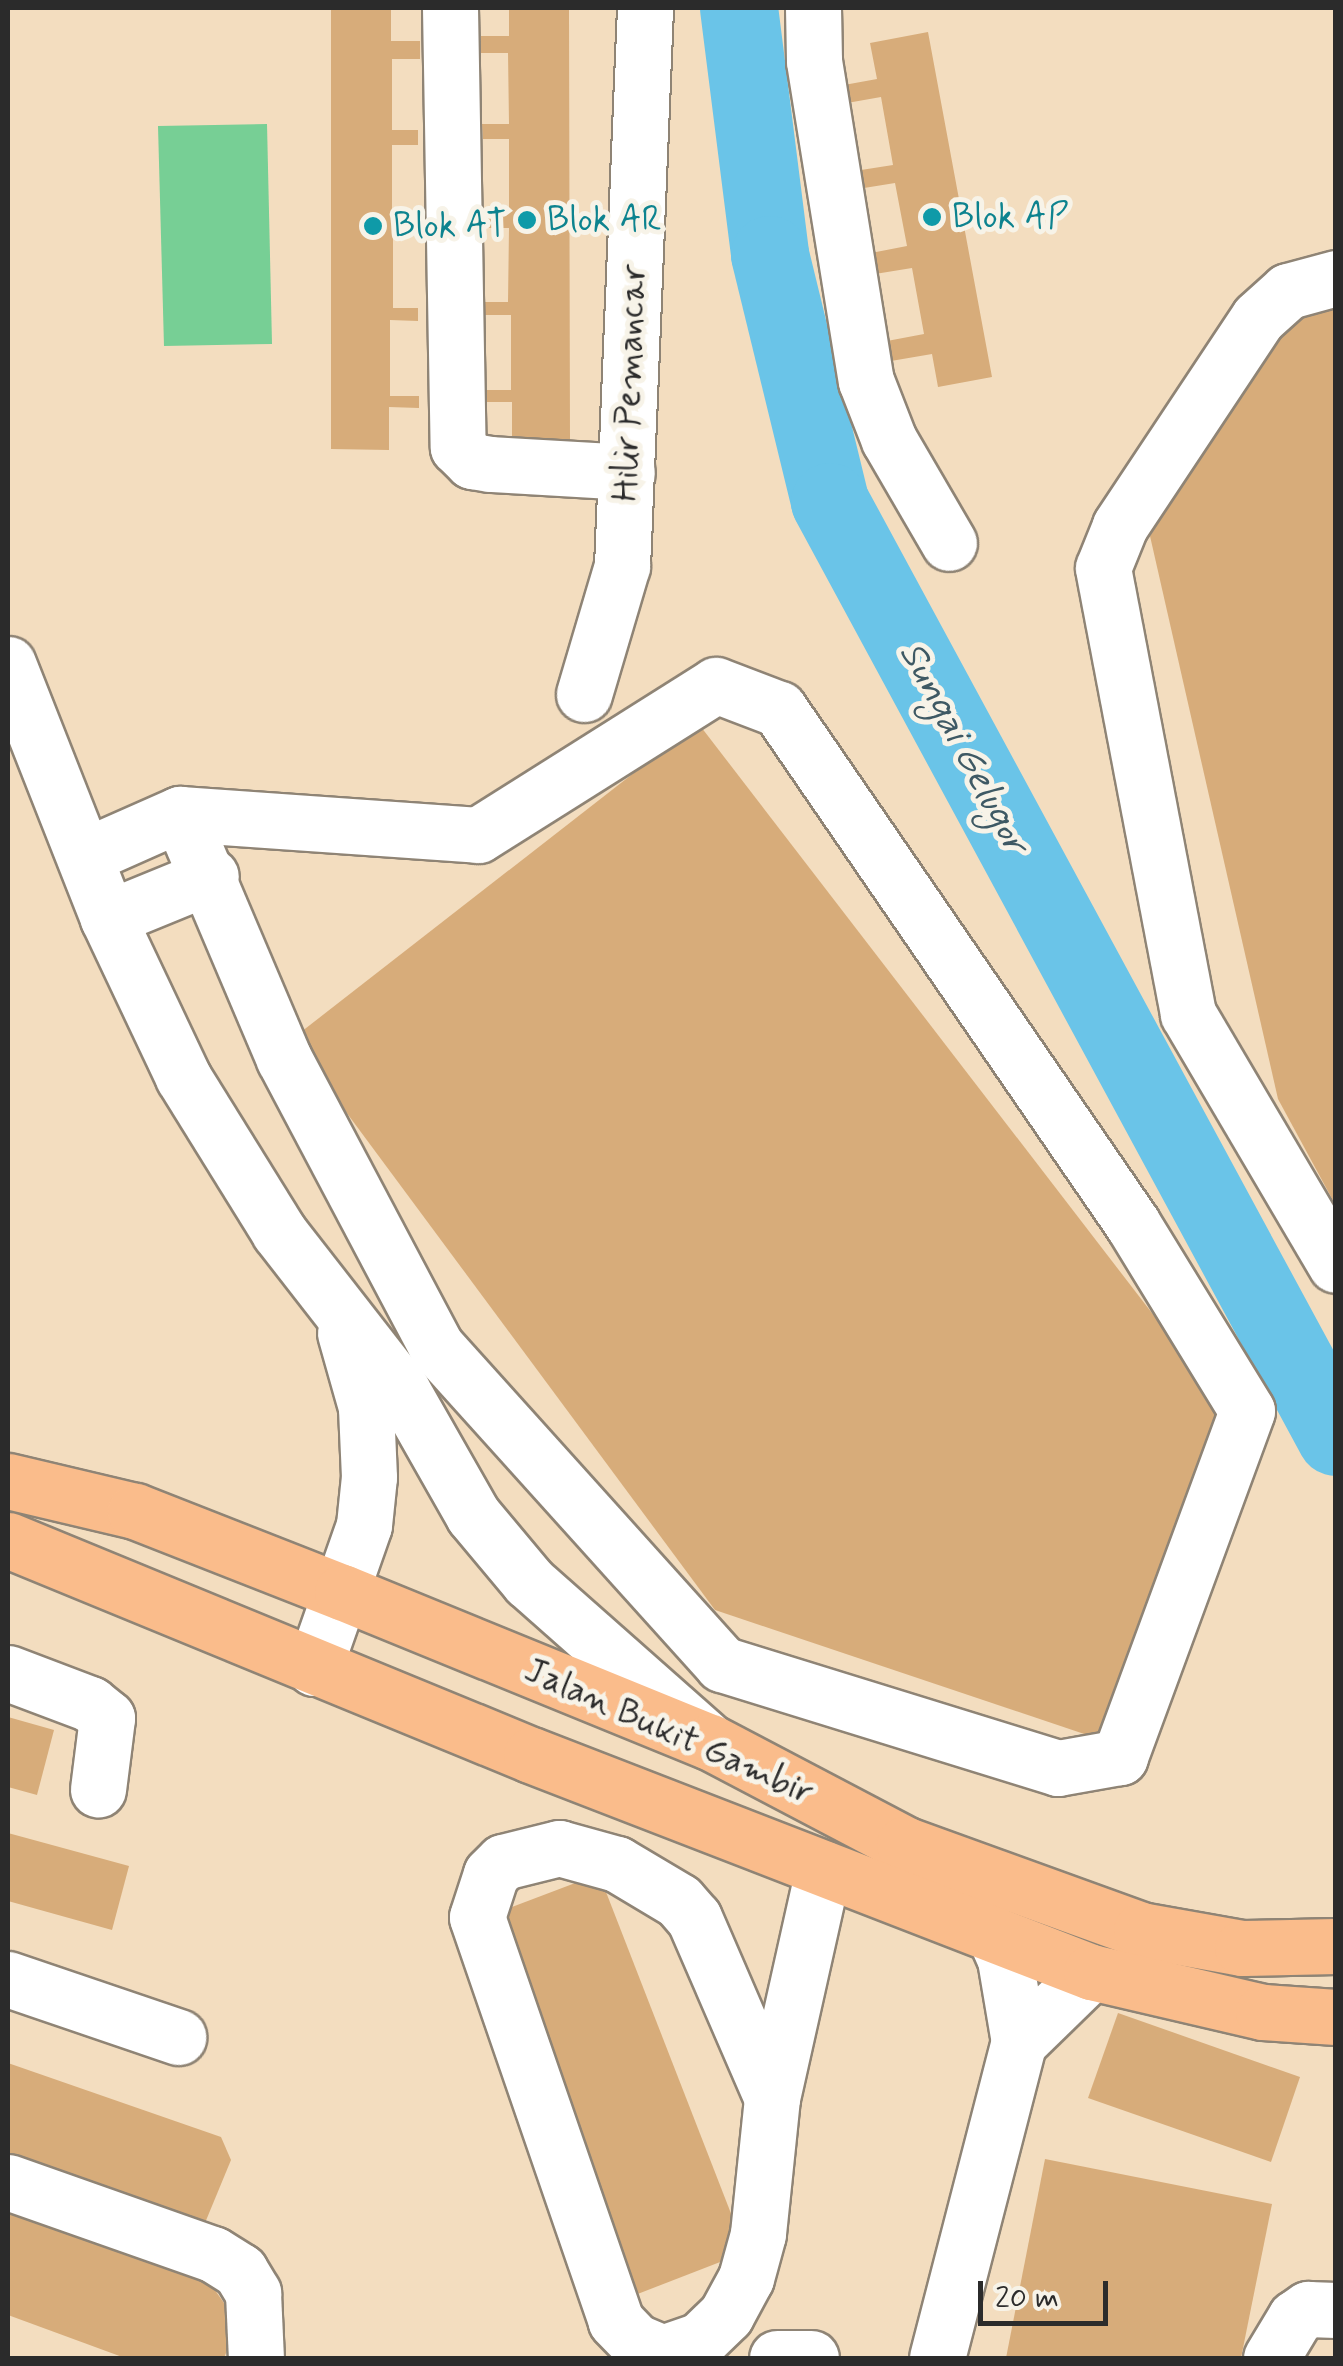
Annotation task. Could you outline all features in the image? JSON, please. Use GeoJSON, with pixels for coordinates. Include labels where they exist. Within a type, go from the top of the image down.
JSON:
{"type":"FeatureCollection","features":[{"type":"Feature","properties":{"kind":"main road","name":"Jalan Bukit Gambir"},"geometry":{"type":"LineString","coordinates":[[8,1481],[135,1511],[342,1592],[710,1742],[904,1844],[1141,1930],[1242,1948],[1336,1946]]}},
{"type":"Feature","properties":{"kind":"main road","name":"Jalan Bukit Gambir"},"geometry":{"type":"LineString","coordinates":[[8,1540],[314,1668],[1090,1972],[1263,2012],[1336,2017]]}},
{"type":"Feature","properties":{"kind":"street"},"geometry":{"type":"LineString","coordinates":[[450,8],[453,426],[458,448],[472,461],[490,464],[627,472]]}},
{"type":"Feature","properties":{"kind":"street","name":"Hilir Pemancar"},"geometry":{"type":"LineString","coordinates":[[584,694],[622,566],[644,8]]}},
{"type":"Feature","properties":{"kind":"street"},"geometry":{"type":"LineString","coordinates":[[813,8],[814,61],[866,380],[889,440],[949,542]]}},
{"type":"Feature","properties":{"kind":"street"},"geometry":{"type":"LineString","coordinates":[[1336,278],[1288,291],[1258,318],[1120,526],[1103,568],[1188,1014],[1336,1266]]}},
{"type":"Feature","properties":{"kind":"street"},"geometry":{"type":"LineString","coordinates":[[8,664],[108,918],[183,1078],[279,1232],[334,1296],[402,1390],[473,1515],[529,1582],[710,1742]]}},
{"type":"Feature","properties":{"kind":"street"},"geometry":{"type":"LineString","coordinates":[[86,856],[180,814],[478,835],[716,685],[779,709],[1132,1222],[1246,1411],[1120,1757],[1058,1768],[722,1664],[436,1346],[284,1059],[211,876],[180,814]]}},
{"type":"Feature","properties":{"kind":"street"},"geometry":{"type":"LineString","coordinates":[[108,918],[211,876]]}},
{"type":"Feature","properties":{"kind":"street"},"geometry":{"type":"LineString","coordinates":[[314,1668],[364,1525],[369,1476],[366,1407],[334,1296]]}},
{"type":"Feature","properties":{"kind":"street"},"geometry":{"type":"LineString","coordinates":[[8,1673],[90,1704],[107,1718],[110,1733],[98,1790]]}},
{"type":"Feature","properties":{"kind":"street"},"geometry":{"type":"LineString","coordinates":[[772,2098],[705,1938],[679,1901],[617,1864],[559,1848],[525,1852],[491,1874],[478,1917],[616,2321],[635,2340],[663,2353],[700,2340],[726,2315],[758,2234],[772,2098],[823,1868]]}},
{"type":"Feature","properties":{"kind":"street"},"geometry":{"type":"LineString","coordinates":[[938,2358],[1019,2042],[1005,1960],[994,1934]]}},
{"type":"Feature","properties":{"kind":"street"},"geometry":{"type":"LineString","coordinates":[[1019,2042],[1090,1972]]}},
{"type":"Feature","properties":{"kind":"street"},"geometry":{"type":"LineString","coordinates":[[8,1980],[178,2037]]}},
{"type":"Feature","properties":{"kind":"street"},"geometry":{"type":"LineString","coordinates":[[8,2182],[214,2254],[240,2271],[253,2293],[256,2358]]}},
{"type":"Feature","properties":{"kind":"street"},"geometry":{"type":"LineString","coordinates":[[1271,2358],[1295,2318],[1308,2308],[1336,2310]]}},
{"type":"Feature","properties":{"kind":"street"},"geometry":{"type":"LineString","coordinates":[[777,2358],[811,2358]]}},
{"type":"Feature","properties":{"kind":"green space"},"geometry":{"type":"Polygon","coordinates":[[[267,124],[272,344],[164,346],[158,126],[267,124]]]}},
{"type":"Feature","properties":{"kind":"building","name":"Blok AR"},"geometry":{"type":"Polygon","coordinates":[[[509,8],[569,8],[570,444],[512,445],[512,402],[482,402],[482,390],[511,390],[511,315],[482,315],[483,302],[508,302],[509,228],[485,228],[485,213],[509,213],[509,139],[483,139],[482,124],[509,124],[508,53],[481,53],[481,36],[509,36],[509,8]]]}},
{"type":"Feature","properties":{"kind":"building","name":"Blok AT"},"geometry":{"type":"Polygon","coordinates":[[[331,9],[391,9],[391,41],[420,41],[420,59],[392,59],[392,130],[418,130],[418,145],[392,145],[392,218],[415,218],[415,234],[393,234],[393,308],[418,308],[418,321],[390,320],[390,396],[419,396],[419,408],[389,407],[389,450],[331,449],[331,9]]]}},
{"type":"Feature","properties":{"kind":"building","name":"Blok AP"},"geometry":{"type":"Polygon","coordinates":[[[928,32],[992,377],[938,387],[932,354],[891,361],[887,341],[924,334],[912,268],[875,274],[871,253],[907,246],[895,183],[864,188],[861,170],[893,165],[881,97],[847,103],[844,85],[877,79],[870,43],[928,32]]]}},
{"type":"Feature","properties":{"kind":"building"},"geometry":{"type":"Polygon","coordinates":[[[1336,287],[1336,1206],[1278,1099],[1150,536],[1300,292],[1336,287]]]}},
{"type":"Feature","properties":{"kind":"building"},"geometry":{"type":"Polygon","coordinates":[[[698,723],[1225,1408],[1108,1742],[715,1610],[292,1039],[698,723]]]}},
{"type":"Feature","properties":{"kind":"building"},"geometry":{"type":"Polygon","coordinates":[[[8,1717],[54,1730],[37,1795],[8,1787],[8,1717]]]}},
{"type":"Feature","properties":{"kind":"building"},"geometry":{"type":"Polygon","coordinates":[[[8,1833],[129,1866],[112,1930],[8,1901],[8,1833]]]}},
{"type":"Feature","properties":{"kind":"building"},"geometry":{"type":"Polygon","coordinates":[[[599,1874],[746,2252],[635,2295],[488,1916],[599,1874]]]}},
{"type":"Feature","properties":{"kind":"building"},"geometry":{"type":"Polygon","coordinates":[[[1118,2013],[1300,2077],[1271,2162],[1088,2098],[1118,2013]]]}},
{"type":"Feature","properties":{"kind":"building"},"geometry":{"type":"Polygon","coordinates":[[[8,2063],[221,2137],[231,2160],[200,2235],[8,2169],[8,2063]]]}},
{"type":"Feature","properties":{"kind":"building"},"geometry":{"type":"Polygon","coordinates":[[[1045,2159],[1272,2204],[1241,2358],[1006,2358],[1045,2159]]]}},
{"type":"Feature","properties":{"kind":"building"},"geometry":{"type":"Polygon","coordinates":[[[8,2208],[210,2283],[238,2323],[224,2358],[125,2358],[8,2315],[8,2208]]]}},
{"type":"Feature","properties":{"kind":"waterway","name":"Sungai Gelugor"},"geometry":{"type":"LineString","coordinates":[[739,8],[770,255],[830,502],[1336,1437]]}},
{"type":"Feature","properties":{"kind":"place","name":"Blok AP"},"geometry":{"type":"Point","coordinates":[932,217]}},
{"type":"Feature","properties":{"kind":"place","name":"Blok AR"},"geometry":{"type":"Point","coordinates":[527,220]}},
{"type":"Feature","properties":{"kind":"place","name":"Blok AT"},"geometry":{"type":"Point","coordinates":[373,226]}}]}
